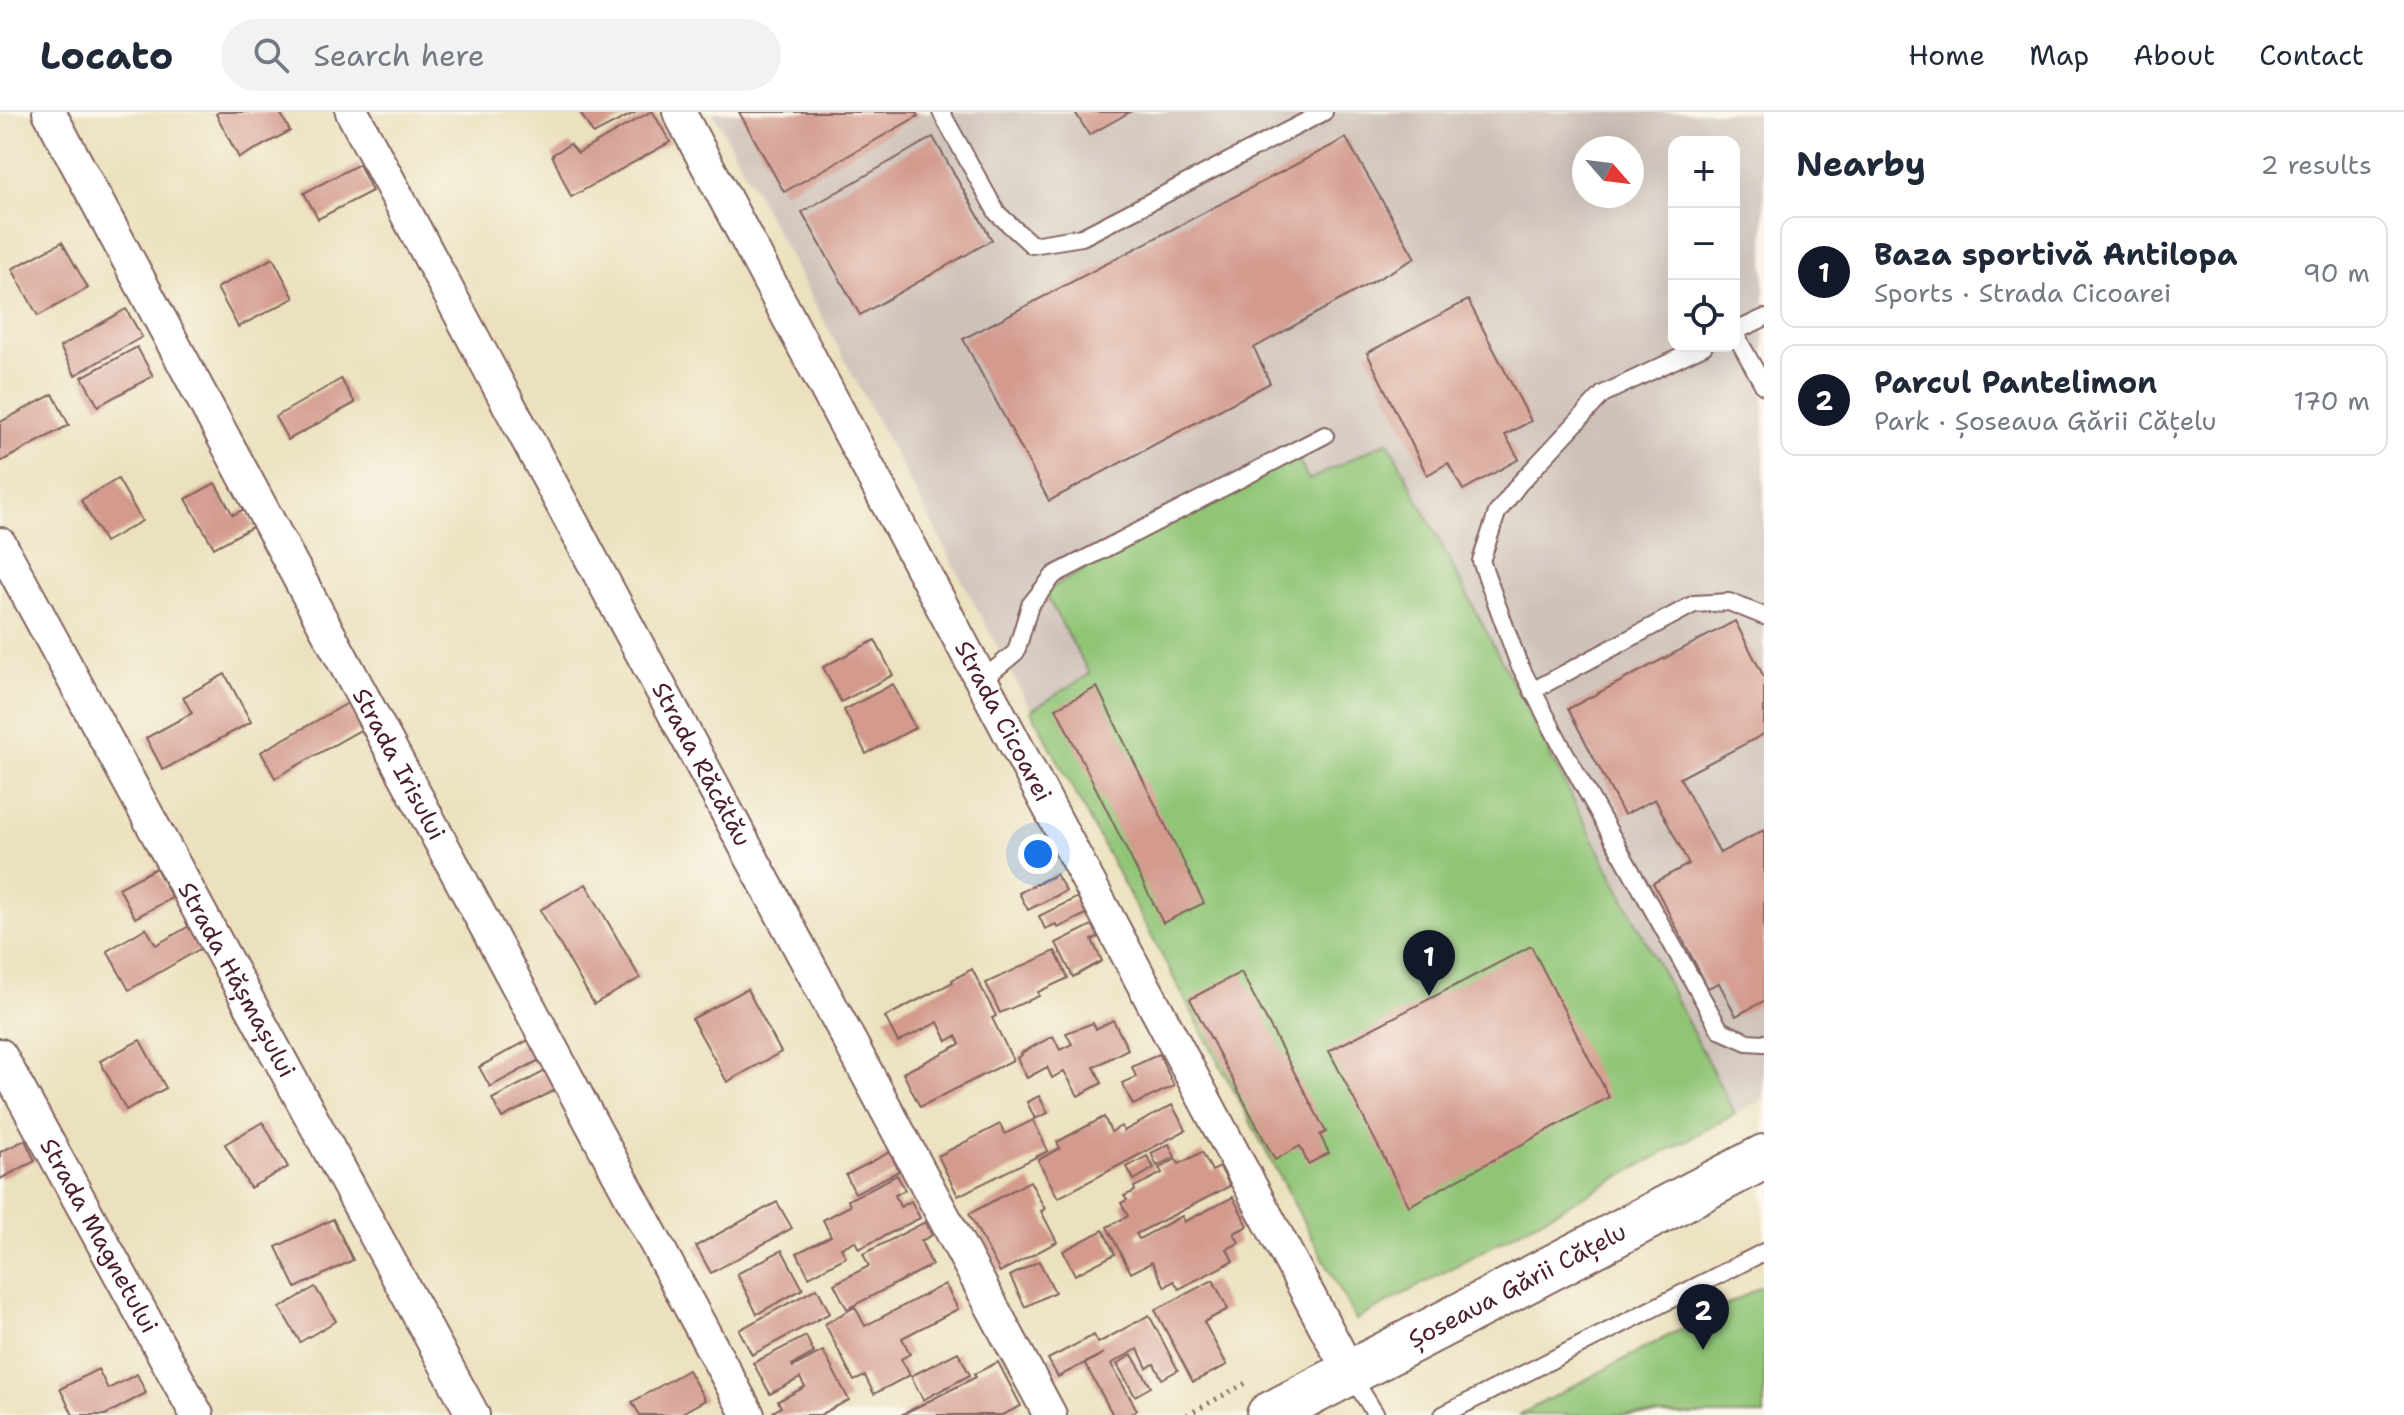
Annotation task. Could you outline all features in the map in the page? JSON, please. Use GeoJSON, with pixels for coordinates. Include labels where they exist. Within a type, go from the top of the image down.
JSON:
{"type":"FeatureCollection","features":[{"type":"Feature","properties":{"kind":"main road","name":"Șoseaua Gării Cățelu"},"geometry":{"type":"LineString","coordinates":[[1269,1415],[1764,1157]]}},
{"type":"Feature","properties":{"kind":"street","name":"Strada Irisului"},"geometry":{"type":"LineString","coordinates":[[49,112],[748,1415]]}},
{"type":"Feature","properties":{"kind":"street","name":"Strada Răcătău"},"geometry":{"type":"LineString","coordinates":[[352,112],[1050,1415]]}},
{"type":"Feature","properties":{"kind":"street","name":"Strada Cicoarei"},"geometry":{"type":"LineString","coordinates":[[679,112],[1350,1373]]}},
{"type":"Feature","properties":{"kind":"street","name":"Strada Hășmașului"},"geometry":{"type":"LineString","coordinates":[[0,544],[473,1415]]}},
{"type":"Feature","properties":{"kind":"street","name":"Strada Magnetului"},"geometry":{"type":"LineString","coordinates":[[0,1055],[197,1415]]}},
{"type":"Feature","properties":{"kind":"lane"},"geometry":{"type":"LineString","coordinates":[[941,112],[997,213],[1032,245],[1082,237],[1324,112]]}},
{"type":"Feature","properties":{"kind":"lane"},"geometry":{"type":"LineString","coordinates":[[1740,329],[1764,318]]}},
{"type":"Feature","properties":{"kind":"lane"},"geometry":{"type":"LineString","coordinates":[[1740,343],[1764,386]]}},
{"type":"Feature","properties":{"kind":"lane"},"geometry":{"type":"LineString","coordinates":[[1691,352],[1603,394],[1519,484],[1497,513],[1481,561],[1518,662],[1532,691],[1720,1030],[1747,1042],[1764,1043]]}},
{"type":"Feature","properties":{"kind":"lane"},"geometry":{"type":"LineString","coordinates":[[982,680],[1016,652],[1030,605],[1054,575],[1325,435]]}},
{"type":"Feature","properties":{"kind":"lane"},"geometry":{"type":"LineString","coordinates":[[1532,691],[1694,604],[1729,602],[1764,616]]}},
{"type":"Feature","properties":{"kind":"lane"},"geometry":{"type":"LineString","coordinates":[[1443,1415],[1764,1252]]}},
{"type":"Feature","properties":{"kind":"lane"},"geometry":{"type":"LineString","coordinates":[[1350,1373],[1376,1415]]}},
{"type":"Feature","properties":{"kind":"shaded area"},"geometry":{"type":"Polygon","coordinates":[[[713,112],[1764,112],[1764,1099],[1735,1114],[1388,441],[1308,481],[1294,452],[1044,593],[1090,674],[1031,710],[713,112]]]}},
{"type":"Feature","properties":{"kind":"green space"},"geometry":{"type":"Polygon","coordinates":[[[1388,441],[1735,1114],[1356,1320],[1031,710],[1090,674],[1044,592],[1294,452],[1309,480],[1388,441]]]}},
{"type":"Feature","properties":{"kind":"green space"},"geometry":{"type":"Polygon","coordinates":[[[1764,1285],[1764,1415],[1519,1415],[1764,1285]]]}},
{"type":"Feature","properties":{"kind":"building"},"geometry":{"type":"Polygon","coordinates":[[[280,112],[290,131],[239,158],[216,114],[280,112]]]}},
{"type":"Feature","properties":{"kind":"building"},"geometry":{"type":"Polygon","coordinates":[[[580,112],[636,112],[593,134],[580,112]]]}},
{"type":"Feature","properties":{"kind":"building"},"geometry":{"type":"Polygon","coordinates":[[[653,112],[670,142],[571,197],[552,155],[570,144],[578,153],[653,112]]]}},
{"type":"Feature","properties":{"kind":"building"},"geometry":{"type":"Polygon","coordinates":[[[739,112],[916,112],[918,116],[784,192],[739,112]]]}},
{"type":"Feature","properties":{"kind":"building"},"geometry":{"type":"Polygon","coordinates":[[[1075,112],[1130,112],[1089,135],[1075,112]]]}},
{"type":"Feature","properties":{"kind":"building"},"geometry":{"type":"Polygon","coordinates":[[[933,137],[992,240],[860,315],[802,212],[933,137]]]}},
{"type":"Feature","properties":{"kind":"building"},"geometry":{"type":"Polygon","coordinates":[[[1346,138],[1415,258],[1254,348],[1270,383],[1049,501],[963,339],[1346,138]]]}},
{"type":"Feature","properties":{"kind":"building"},"geometry":{"type":"Polygon","coordinates":[[[359,164],[372,191],[318,219],[304,193],[359,164]]]}},
{"type":"Feature","properties":{"kind":"building"},"geometry":{"type":"Polygon","coordinates":[[[62,242],[88,288],[38,316],[12,269],[62,242]]]}},
{"type":"Feature","properties":{"kind":"building"},"geometry":{"type":"Polygon","coordinates":[[[273,258],[294,298],[238,327],[217,288],[273,258]]]}},
{"type":"Feature","properties":{"kind":"building"},"geometry":{"type":"Polygon","coordinates":[[[1468,300],[1531,421],[1505,435],[1519,459],[1463,490],[1448,463],[1427,475],[1367,353],[1468,300]]]}},
{"type":"Feature","properties":{"kind":"building"},"geometry":{"type":"Polygon","coordinates":[[[126,309],[142,337],[75,375],[60,347],[126,309]]]}},
{"type":"Feature","properties":{"kind":"building"},"geometry":{"type":"Polygon","coordinates":[[[137,347],[153,376],[98,406],[82,377],[137,347]]]}},
{"type":"Feature","properties":{"kind":"building"},"geometry":{"type":"Polygon","coordinates":[[[341,379],[355,403],[288,440],[275,417],[341,379]]]}},
{"type":"Feature","properties":{"kind":"building"},"geometry":{"type":"Polygon","coordinates":[[[53,394],[69,425],[0,462],[0,422],[53,394]]]}},
{"type":"Feature","properties":{"kind":"building"},"geometry":{"type":"Polygon","coordinates":[[[118,479],[142,521],[105,542],[81,500],[118,479]]]}},
{"type":"Feature","properties":{"kind":"building"},"geometry":{"type":"Polygon","coordinates":[[[215,483],[233,515],[244,509],[254,526],[214,548],[186,499],[215,483]]]}},
{"type":"Feature","properties":{"kind":"building"},"geometry":{"type":"Polygon","coordinates":[[[1735,621],[1764,677],[1764,734],[1680,778],[1720,853],[1764,830],[1764,1001],[1736,1016],[1719,983],[1708,988],[1653,883],[1689,864],[1655,799],[1624,815],[1568,709],[1735,621]]]}},
{"type":"Feature","properties":{"kind":"building"},"geometry":{"type":"Polygon","coordinates":[[[875,640],[893,675],[841,702],[823,667],[875,640]]]}},
{"type":"Feature","properties":{"kind":"building"},"geometry":{"type":"Polygon","coordinates":[[[225,674],[251,722],[163,770],[146,738],[192,713],[183,697],[225,674]]]}},
{"type":"Feature","properties":{"kind":"building"},"geometry":{"type":"Polygon","coordinates":[[[893,684],[915,728],[866,754],[844,710],[893,684]]]}},
{"type":"Feature","properties":{"kind":"building"},"geometry":{"type":"Polygon","coordinates":[[[1097,687],[1204,903],[1163,923],[1056,708],[1097,687]]]}},
{"type":"Feature","properties":{"kind":"building"},"geometry":{"type":"Polygon","coordinates":[[[348,703],[362,729],[275,778],[261,752],[348,703]]]}},
{"type":"Feature","properties":{"kind":"building"},"geometry":{"type":"Polygon","coordinates":[[[156,868],[172,898],[135,918],[119,888],[156,868]]]}},
{"type":"Feature","properties":{"kind":"building"},"geometry":{"type":"Polygon","coordinates":[[[1056,874],[1066,891],[1028,910],[1019,893],[1056,874]]]}},
{"type":"Feature","properties":{"kind":"building"},"geometry":{"type":"Polygon","coordinates":[[[586,884],[640,978],[594,1004],[540,910],[586,884]]]}},
{"type":"Feature","properties":{"kind":"building"},"geometry":{"type":"Polygon","coordinates":[[[1078,897],[1086,914],[1058,928],[1056,924],[1045,929],[1039,916],[1078,897]]]}},
{"type":"Feature","properties":{"kind":"building"},"geometry":{"type":"Polygon","coordinates":[[[1094,924],[1100,936],[1092,940],[1102,961],[1073,977],[1056,943],[1094,924]]]}},
{"type":"Feature","properties":{"kind":"building"},"geometry":{"type":"Polygon","coordinates":[[[191,925],[203,947],[129,990],[107,951],[146,928],[156,945],[191,925]]]}},
{"type":"Feature","properties":{"kind":"building"},"geometry":{"type":"Polygon","coordinates":[[[1531,946],[1609,1097],[1409,1206],[1329,1051],[1531,946]]]}},
{"type":"Feature","properties":{"kind":"building"},"geometry":{"type":"Polygon","coordinates":[[[1055,951],[1068,978],[1038,992],[1039,996],[1000,1013],[986,983],[1055,951]]]}},
{"type":"Feature","properties":{"kind":"building"},"geometry":{"type":"Polygon","coordinates":[[[972,969],[996,1016],[992,1018],[1013,1060],[920,1107],[903,1073],[960,1044],[956,1036],[947,1041],[938,1022],[898,1042],[885,1017],[972,969]]]}},
{"type":"Feature","properties":{"kind":"building"},"geometry":{"type":"Polygon","coordinates":[[[1241,972],[1326,1132],[1320,1135],[1329,1153],[1308,1164],[1300,1146],[1275,1160],[1190,999],[1241,972]]]}},
{"type":"Feature","properties":{"kind":"building"},"geometry":{"type":"Polygon","coordinates":[[[747,989],[781,1052],[727,1082],[692,1019],[747,989]]]}},
{"type":"Feature","properties":{"kind":"building"},"geometry":{"type":"Polygon","coordinates":[[[1113,1020],[1128,1049],[1094,1067],[1102,1083],[1078,1096],[1064,1071],[1052,1078],[1047,1067],[1027,1078],[1017,1058],[1021,1053],[1053,1036],[1060,1050],[1072,1044],[1066,1033],[1093,1023],[1096,1029],[1113,1020]]]}},
{"type":"Feature","properties":{"kind":"building"},"geometry":{"type":"Polygon","coordinates":[[[530,1039],[541,1059],[490,1087],[479,1067],[530,1039]]]}},
{"type":"Feature","properties":{"kind":"building"},"geometry":{"type":"Polygon","coordinates":[[[140,1040],[166,1088],[126,1110],[100,1061],[140,1040]]]}},
{"type":"Feature","properties":{"kind":"building"},"geometry":{"type":"Polygon","coordinates":[[[1159,1054],[1174,1086],[1133,1105],[1122,1083],[1136,1077],[1132,1067],[1159,1054]]]}},
{"type":"Feature","properties":{"kind":"building"},"geometry":{"type":"Polygon","coordinates":[[[549,1069],[559,1088],[502,1118],[492,1099],[549,1069]]]}},
{"type":"Feature","properties":{"kind":"building"},"geometry":{"type":"Polygon","coordinates":[[[1039,1096],[1048,1113],[1035,1119],[1027,1102],[1039,1096]]]}},
{"type":"Feature","properties":{"kind":"building"},"geometry":{"type":"Polygon","coordinates":[[[1172,1105],[1186,1130],[1058,1198],[1038,1160],[1060,1148],[1057,1142],[1104,1117],[1111,1132],[1121,1126],[1124,1131],[1172,1105]]]}},
{"type":"Feature","properties":{"kind":"building"},"geometry":{"type":"Polygon","coordinates":[[[1033,1120],[1048,1151],[958,1196],[938,1156],[1000,1124],[1005,1134],[1033,1120]]]}},
{"type":"Feature","properties":{"kind":"building"},"geometry":{"type":"Polygon","coordinates":[[[263,1122],[288,1167],[250,1188],[225,1144],[263,1122]]]}},
{"type":"Feature","properties":{"kind":"building"},"geometry":{"type":"Polygon","coordinates":[[[25,1140],[35,1161],[0,1179],[0,1152],[25,1140]]]}},
{"type":"Feature","properties":{"kind":"building"},"geometry":{"type":"Polygon","coordinates":[[[1169,1144],[1175,1157],[1157,1166],[1151,1153],[1169,1144]]]}},
{"type":"Feature","properties":{"kind":"building"},"geometry":{"type":"Polygon","coordinates":[[[890,1152],[899,1171],[855,1193],[846,1175],[890,1152]]]}},
{"type":"Feature","properties":{"kind":"building"},"geometry":{"type":"Polygon","coordinates":[[[1202,1152],[1212,1171],[1220,1167],[1230,1186],[1136,1234],[1139,1239],[1182,1216],[1184,1222],[1233,1197],[1248,1226],[1234,1233],[1239,1243],[1227,1249],[1233,1261],[1179,1289],[1174,1281],[1165,1287],[1152,1262],[1131,1273],[1107,1227],[1128,1216],[1121,1203],[1127,1200],[1124,1196],[1135,1191],[1134,1187],[1162,1173],[1159,1168],[1176,1159],[1179,1164],[1202,1152]]]}},
{"type":"Feature","properties":{"kind":"building"},"geometry":{"type":"Polygon","coordinates":[[[1147,1156],[1154,1168],[1134,1180],[1127,1167],[1147,1156]]]}},
{"type":"Feature","properties":{"kind":"building"},"geometry":{"type":"Polygon","coordinates":[[[897,1175],[905,1190],[895,1195],[900,1207],[911,1201],[920,1218],[859,1249],[855,1241],[841,1248],[846,1257],[809,1277],[797,1253],[831,1236],[823,1220],[850,1206],[848,1200],[897,1175]]]}},
{"type":"Feature","properties":{"kind":"building"},"geometry":{"type":"Polygon","coordinates":[[[1030,1181],[1057,1242],[1000,1272],[969,1214],[1030,1181]]]}},
{"type":"Feature","properties":{"kind":"building"},"geometry":{"type":"Polygon","coordinates":[[[777,1202],[792,1228],[711,1273],[696,1246],[777,1202]]]}},
{"type":"Feature","properties":{"kind":"building"},"geometry":{"type":"Polygon","coordinates":[[[333,1219],[353,1260],[296,1288],[276,1247],[333,1219]]]}},
{"type":"Feature","properties":{"kind":"building"},"geometry":{"type":"Polygon","coordinates":[[[925,1222],[932,1235],[921,1241],[932,1265],[847,1309],[834,1284],[869,1266],[863,1254],[925,1222]]]}},
{"type":"Feature","properties":{"kind":"building"},"geometry":{"type":"Polygon","coordinates":[[[1103,1230],[1115,1254],[1075,1275],[1063,1251],[1103,1230]]]}},
{"type":"Feature","properties":{"kind":"building"},"geometry":{"type":"Polygon","coordinates":[[[782,1250],[803,1289],[757,1314],[737,1274],[782,1250]]]}},
{"type":"Feature","properties":{"kind":"building"},"geometry":{"type":"Polygon","coordinates":[[[1039,1261],[1055,1292],[1025,1307],[1010,1276],[1039,1261]]]}},
{"type":"Feature","properties":{"kind":"building"},"geometry":{"type":"Polygon","coordinates":[[[1213,1280],[1228,1309],[1204,1322],[1227,1365],[1193,1382],[1155,1310],[1213,1280]]]}},
{"type":"Feature","properties":{"kind":"building"},"geometry":{"type":"Polygon","coordinates":[[[945,1284],[958,1309],[902,1338],[910,1354],[901,1359],[910,1375],[874,1394],[865,1376],[854,1381],[825,1324],[855,1307],[865,1326],[945,1284]]]}},
{"type":"Feature","properties":{"kind":"building"},"geometry":{"type":"Polygon","coordinates":[[[315,1287],[336,1321],[300,1342],[280,1308],[315,1287]]]}},
{"type":"Feature","properties":{"kind":"building"},"geometry":{"type":"Polygon","coordinates":[[[817,1288],[830,1313],[752,1355],[739,1330],[817,1288]]]}},
{"type":"Feature","properties":{"kind":"building"},"geometry":{"type":"Polygon","coordinates":[[[1149,1315],[1178,1370],[1162,1379],[1154,1364],[1147,1368],[1138,1349],[1111,1364],[1137,1410],[1128,1415],[1113,1415],[1085,1364],[1104,1353],[1058,1377],[1048,1359],[1094,1335],[1098,1343],[1149,1315]]]}},
{"type":"Feature","properties":{"kind":"building"},"geometry":{"type":"Polygon","coordinates":[[[806,1336],[814,1353],[793,1367],[823,1351],[849,1400],[820,1415],[774,1415],[773,1412],[781,1407],[778,1401],[805,1387],[800,1378],[770,1394],[753,1363],[806,1336]]]}},
{"type":"Feature","properties":{"kind":"building"},"geometry":{"type":"Polygon","coordinates":[[[958,1352],[970,1375],[923,1400],[911,1376],[958,1352]]]}},
{"type":"Feature","properties":{"kind":"building"},"geometry":{"type":"Polygon","coordinates":[[[1132,1355],[1151,1387],[1135,1396],[1117,1364],[1132,1355]]]}},
{"type":"Feature","properties":{"kind":"building"},"geometry":{"type":"Polygon","coordinates":[[[998,1362],[1021,1406],[1002,1415],[901,1415],[976,1377],[974,1374],[998,1362]]]}},
{"type":"Feature","properties":{"kind":"building"},"geometry":{"type":"Polygon","coordinates":[[[98,1369],[108,1389],[137,1374],[146,1393],[105,1415],[73,1415],[60,1389],[98,1369]]]}},
{"type":"Feature","properties":{"kind":"building"},"geometry":{"type":"Polygon","coordinates":[[[688,1370],[705,1400],[678,1415],[640,1415],[632,1402],[688,1370]]]}},
{"type":"Feature","properties":{"kind":"place","name":"Baza sportivă Antilopa"},"geometry":{"type":"Point","coordinates":[1429,996]}},
{"type":"Feature","properties":{"kind":"place","name":"Parcul Pantelimon"},"geometry":{"type":"Point","coordinates":[1703,1350]}}]}
